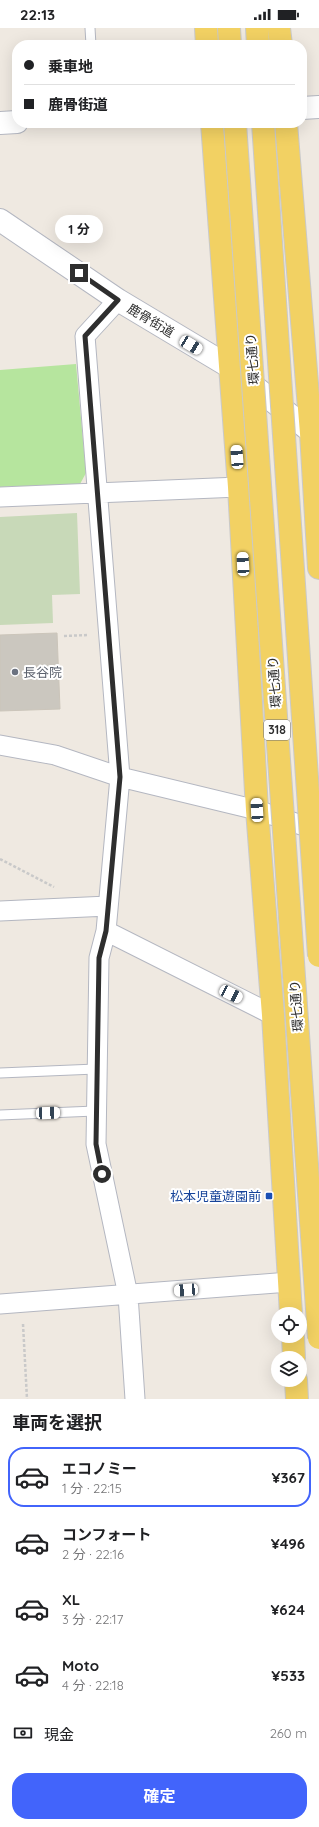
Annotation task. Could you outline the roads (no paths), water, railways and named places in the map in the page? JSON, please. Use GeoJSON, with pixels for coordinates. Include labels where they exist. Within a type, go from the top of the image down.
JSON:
{"type":"FeatureCollection","features":[{"type":"Feature","properties":{"kind":"main road"},"geometry":{"type":"LineString","coordinates":[[206,28],[207,40]]}},
{"type":"Feature","properties":{"kind":"main road"},"geometry":{"type":"LineString","coordinates":[[229,28],[230,40]]}},
{"type":"Feature","properties":{"kind":"main road"},"geometry":{"type":"LineString","coordinates":[[256,28],[257,40]]}},
{"type":"Feature","properties":{"kind":"main road"},"geometry":{"type":"LineString","coordinates":[[280,28],[281,40]]}},
{"type":"Feature","properties":{"kind":"main road"},"geometry":{"type":"LineString","coordinates":[[212,128],[239,487],[257,810],[273,1015],[291,1307]]}},
{"type":"Feature","properties":{"kind":"main road","name":"環七通り"},"geometry":{"type":"LineString","coordinates":[[235,128],[319,1338]]}},
{"type":"Feature","properties":{"kind":"main road","name":"環七通り"},"geometry":{"type":"LineString","coordinates":[[263,128],[319,956]]}},
{"type":"Feature","properties":{"kind":"main road"},"geometry":{"type":"LineString","coordinates":[[286,128],[315,436],[319,568]]}},
{"type":"Feature","properties":{"kind":"main road"},"geometry":{"type":"LineString","coordinates":[[296,1387],[297,1399]]}},
{"type":"Feature","properties":{"kind":"street"},"geometry":{"type":"LineString","coordinates":[[307,108],[319,107]]}},
{"type":"Feature","properties":{"kind":"street"},"geometry":{"type":"LineString","coordinates":[[0,123],[12,122]]}},
{"type":"Feature","properties":{"kind":"street","name":"鹿骨街道"},"geometry":{"type":"LineString","coordinates":[[0,220],[118,300],[230,367],[315,436]]}},
{"type":"Feature","properties":{"kind":"street"},"geometry":{"type":"LineString","coordinates":[[118,300],[85,336],[120,777],[106,931],[99,958],[95,1111],[96,1144],[128,1295],[135,1399]]}},
{"type":"Feature","properties":{"kind":"street"},"geometry":{"type":"LineString","coordinates":[[0,497],[239,487]]}},
{"type":"Feature","properties":{"kind":"street"},"geometry":{"type":"LineString","coordinates":[[0,745],[55,755],[120,777],[257,810],[319,831]]}},
{"type":"Feature","properties":{"kind":"street"},"geometry":{"type":"LineString","coordinates":[[0,911],[108,906]]}},
{"type":"Feature","properties":{"kind":"street"},"geometry":{"type":"LineString","coordinates":[[106,931],[273,1015]]}},
{"type":"Feature","properties":{"kind":"street"},"geometry":{"type":"LineString","coordinates":[[0,1304],[289,1282]]}},
{"type":"Feature","properties":{"kind":"lane"},"geometry":{"type":"LineString","coordinates":[[90,28],[91,40]]}},
{"type":"Feature","properties":{"kind":"lane"},"geometry":{"type":"LineString","coordinates":[[0,1073],[96,1069]]}},
{"type":"Feature","properties":{"kind":"lane"},"geometry":{"type":"LineString","coordinates":[[0,1115],[95,1111]]}},
{"type":"Feature","properties":{"kind":"place","name":"長谷院"},"geometry":{"type":"Point","coordinates":[15,672]}},
{"type":"Feature","properties":{"kind":"place","name":"松本児童遊園前"},"geometry":{"type":"Point","coordinates":[269,1196]}}]}
